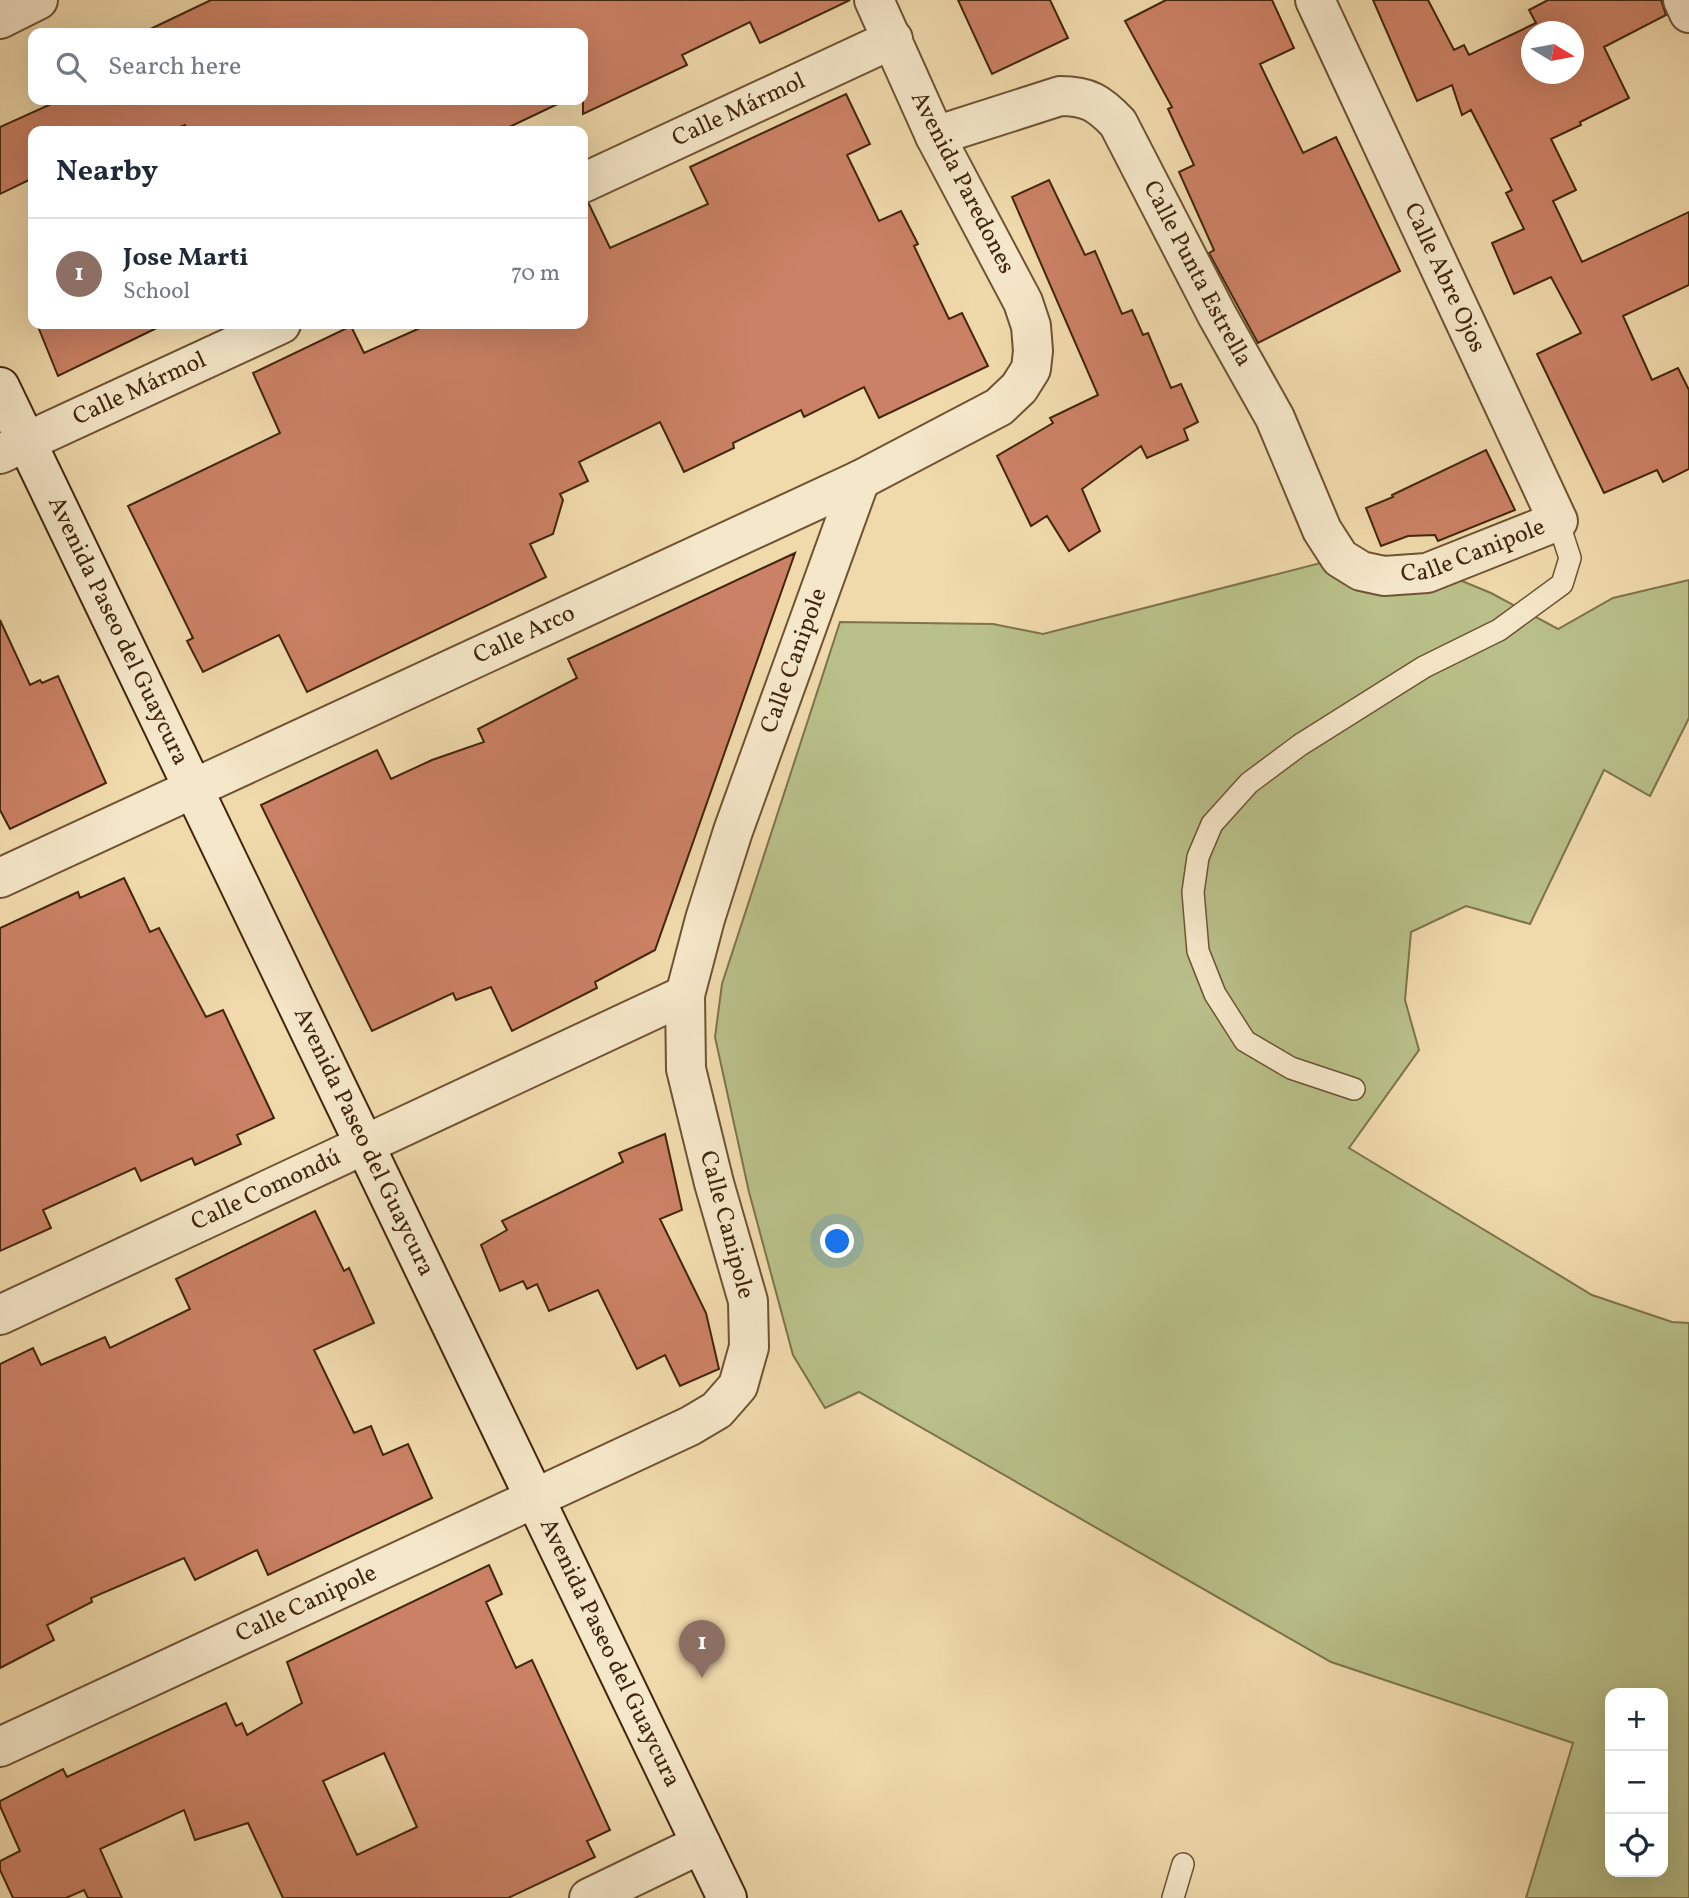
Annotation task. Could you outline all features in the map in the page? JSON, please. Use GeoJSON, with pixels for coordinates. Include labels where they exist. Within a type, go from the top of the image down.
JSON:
{"type":"FeatureCollection","features":[{"type":"Feature","properties":{"kind":"street"},"geometry":{"type":"LineString","coordinates":[[0,19],[38,0]]}},
{"type":"Feature","properties":{"kind":"street","name":"Avenida Paredones"},"geometry":{"type":"LineString","coordinates":[[874,0],[935,136],[1023,302],[1031,326],[1031,369]]}},
{"type":"Feature","properties":{"kind":"street","name":"Calle Abre Ojos"},"geometry":{"type":"LineString","coordinates":[[1315,0],[1558,521]]}},
{"type":"Feature","properties":{"kind":"street"},"geometry":{"type":"LineString","coordinates":[[1683,0],[1689,13]]}},
{"type":"Feature","properties":{"kind":"street","name":"Calle Mármol"},"geometry":{"type":"LineString","coordinates":[[588,181],[893,39]]}},
{"type":"Feature","properties":{"kind":"street","name":"Calle Punta Estrella"},"geometry":{"type":"LineString","coordinates":[[935,136],[1060,96],[1081,96],[1104,108],[1118,124],[1217,315],[1275,418],[1322,530],[1340,558],[1361,571],[1384,576]]}},
{"type":"Feature","properties":{"kind":"street","name":"Calle Mármol"},"geometry":{"type":"LineString","coordinates":[[13,448],[270,329]]}},
{"type":"Feature","properties":{"kind":"street","name":"Calle Arco"},"geometry":{"type":"LineString","coordinates":[[0,878],[860,480],[999,407],[1019,388],[1031,369]]}},
{"type":"Feature","properties":{"kind":"street","name":"Avenida Paseo del Guaycura"},"geometry":{"type":"LineString","coordinates":[[0,387],[13,448],[193,788],[727,1898]]}},
{"type":"Feature","properties":{"kind":"street","name":"Calle Canipole"},"geometry":{"type":"LineString","coordinates":[[0,1748],[690,1426],[717,1410],[738,1386],[749,1348],[748,1301],[714,1182],[686,1069],[685,995],[705,919],[733,831],[860,480]]}},
{"type":"Feature","properties":{"kind":"street","name":"Calle Canipole"},"geometry":{"type":"LineString","coordinates":[[1384,576],[1427,573],[1558,521]]}},
{"type":"Feature","properties":{"kind":"street","name":"Calle Comondú"},"geometry":{"type":"LineString","coordinates":[[0,1315],[685,995]]}},
{"type":"Feature","properties":{"kind":"street"},"geometry":{"type":"LineString","coordinates":[[589,1898],[701,1844]]}},
{"type":"Feature","properties":{"kind":"lane","name":"Calle Abre Ojos"},"geometry":{"type":"LineString","coordinates":[[1354,1089],[1291,1068],[1244,1041],[1215,994],[1198,951],[1193,892],[1198,857],[1212,824],[1249,783],[1300,745],[1424,667],[1499,630],[1562,584],[1570,558],[1558,521]]}},
{"type":"Feature","properties":{"kind":"lane"},"geometry":{"type":"LineString","coordinates":[[1173,1898],[1182,1864]]}},
{"type":"Feature","properties":{"kind":"green space"},"geometry":{"type":"Polygon","coordinates":[[[1340,558],[1462,581],[1491,593],[1558,629],[1613,598],[1689,580],[1689,718],[1650,796],[1604,770],[1530,924],[1466,906],[1411,932],[1405,1000],[1419,1050],[1349,1148],[1592,1295],[1672,1322],[1689,1323],[1689,1898],[1526,1898],[1573,1743],[1331,1662],[859,1392],[825,1408],[793,1355],[749,1192],[715,1037],[722,984],[840,622],[993,624],[1043,634],[1340,558]]]}},
{"type":"Feature","properties":{"kind":"building"},"geometry":{"type":"Polygon","coordinates":[[[211,0],[850,0],[760,43],[750,22],[682,55],[687,65],[583,114],[583,105],[588,105],[588,28],[152,28],[211,0]]]}},
{"type":"Feature","properties":{"kind":"building"},"geometry":{"type":"Polygon","coordinates":[[[958,0],[1050,0],[1068,38],[992,74],[958,0]]]}},
{"type":"Feature","properties":{"kind":"building"},"geometry":{"type":"Polygon","coordinates":[[[1166,0],[1272,0],[1294,48],[1260,64],[1303,153],[1336,137],[1400,271],[1258,343],[1209,253],[1214,250],[1179,172],[1194,165],[1168,109],[1172,107],[1125,21],[1166,0]]]}},
{"type":"Feature","properties":{"kind":"building"},"geometry":{"type":"Polygon","coordinates":[[[1373,0],[1428,0],[1454,50],[1464,45],[1469,55],[1521,30],[1521,84],[1584,84],[1584,21],[1535,21],[1529,10],[1548,0],[1661,0],[1666,15],[1604,47],[1629,98],[1551,139],[1576,190],[1553,201],[1582,262],[1689,212],[1689,285],[1623,316],[1652,380],[1678,368],[1689,390],[1689,469],[1663,482],[1657,470],[1604,493],[1537,354],[1581,333],[1551,277],[1514,294],[1492,243],[1524,229],[1506,193],[1512,190],[1471,110],[1462,115],[1452,85],[1417,101],[1373,0]]]}},
{"type":"Feature","properties":{"kind":"building"},"geometry":{"type":"Polygon","coordinates":[[[846,94],[870,144],[847,155],[879,221],[901,211],[918,244],[914,246],[949,319],[962,313],[988,366],[879,418],[864,387],[804,417],[801,410],[733,443],[734,448],[684,472],[660,422],[579,462],[588,481],[560,494],[563,500],[553,534],[530,544],[546,577],[307,692],[279,635],[203,672],[187,641],[193,638],[128,506],[280,433],[253,373],[345,329],[352,329],[364,353],[418,329],[588,329],[588,204],[610,248],[708,204],[690,167],[846,94]]]}},
{"type":"Feature","properties":{"kind":"building"},"geometry":{"type":"Polygon","coordinates":[[[49,105],[556,105],[511,126],[28,126],[28,180],[0,194],[0,127],[49,105]]]}},
{"type":"Feature","properties":{"kind":"building"},"geometry":{"type":"Polygon","coordinates":[[[1049,180],[1085,255],[1095,251],[1122,314],[1132,310],[1143,335],[1148,333],[1171,388],[1181,384],[1198,422],[1184,429],[1188,440],[1147,458],[1141,446],[1082,489],[1100,531],[1069,551],[1047,516],[1031,526],[997,456],[1053,423],[1050,418],[1098,395],[1012,197],[1049,180]]]}},
{"type":"Feature","properties":{"kind":"building"},"geometry":{"type":"Polygon","coordinates":[[[39,329],[155,329],[58,376],[39,329]]]}},
{"type":"Feature","properties":{"kind":"building"},"geometry":{"type":"Polygon","coordinates":[[[1486,450],[1515,510],[1438,541],[1435,535],[1408,536],[1381,546],[1366,508],[1486,450]]]}},
{"type":"Feature","properties":{"kind":"building"},"geometry":{"type":"Polygon","coordinates":[[[795,553],[655,950],[595,982],[597,988],[512,1031],[491,987],[456,1000],[453,993],[372,1031],[261,805],[377,750],[391,779],[432,760],[484,742],[478,729],[577,678],[568,659],[795,553]]]}},
{"type":"Feature","properties":{"kind":"building"},"geometry":{"type":"Polygon","coordinates":[[[0,620],[30,685],[58,676],[106,783],[10,829],[0,810],[0,620]]]}},
{"type":"Feature","properties":{"kind":"building"},"geometry":{"type":"Polygon","coordinates":[[[124,878],[150,932],[159,928],[206,1017],[223,1010],[274,1118],[237,1135],[241,1144],[195,1165],[192,1158],[141,1181],[135,1168],[43,1210],[51,1228],[0,1251],[0,928],[78,892],[80,898],[124,878]]]}},
{"type":"Feature","properties":{"kind":"building"},"geometry":{"type":"Polygon","coordinates":[[[665,1134],[682,1210],[660,1219],[706,1313],[719,1369],[680,1386],[665,1355],[637,1369],[598,1290],[549,1311],[537,1284],[527,1289],[523,1281],[500,1291],[481,1245],[507,1230],[502,1221],[623,1162],[619,1153],[665,1134]]]}},
{"type":"Feature","properties":{"kind":"building"},"geometry":{"type":"Polygon","coordinates":[[[315,1211],[344,1271],[349,1268],[374,1323],[314,1350],[354,1433],[371,1426],[383,1455],[408,1444],[432,1498],[268,1575],[257,1550],[195,1580],[184,1558],[91,1598],[92,1602],[47,1625],[54,1640],[0,1668],[0,1364],[33,1348],[41,1365],[105,1337],[110,1348],[190,1309],[176,1279],[315,1211]]]}},
{"type":"Feature","properties":{"kind":"building"},"geometry":{"type":"Polygon","coordinates":[[[489,1565],[502,1594],[486,1602],[516,1668],[532,1660],[610,1830],[587,1841],[595,1857],[508,1898],[283,1898],[248,1823],[195,1840],[184,1810],[100,1849],[122,1898],[88,1898],[84,1890],[66,1898],[13,1898],[0,1870],[0,1861],[20,1851],[0,1801],[63,1769],[67,1777],[226,1703],[236,1726],[242,1723],[247,1735],[302,1703],[287,1662],[489,1565]],[[384,1753],[323,1781],[357,1855],[417,1827],[384,1753]]]}},
{"type":"Feature","properties":{"kind":"place","name":"Jose Marti"},"geometry":{"type":"Point","coordinates":[702,1678]}}]}
